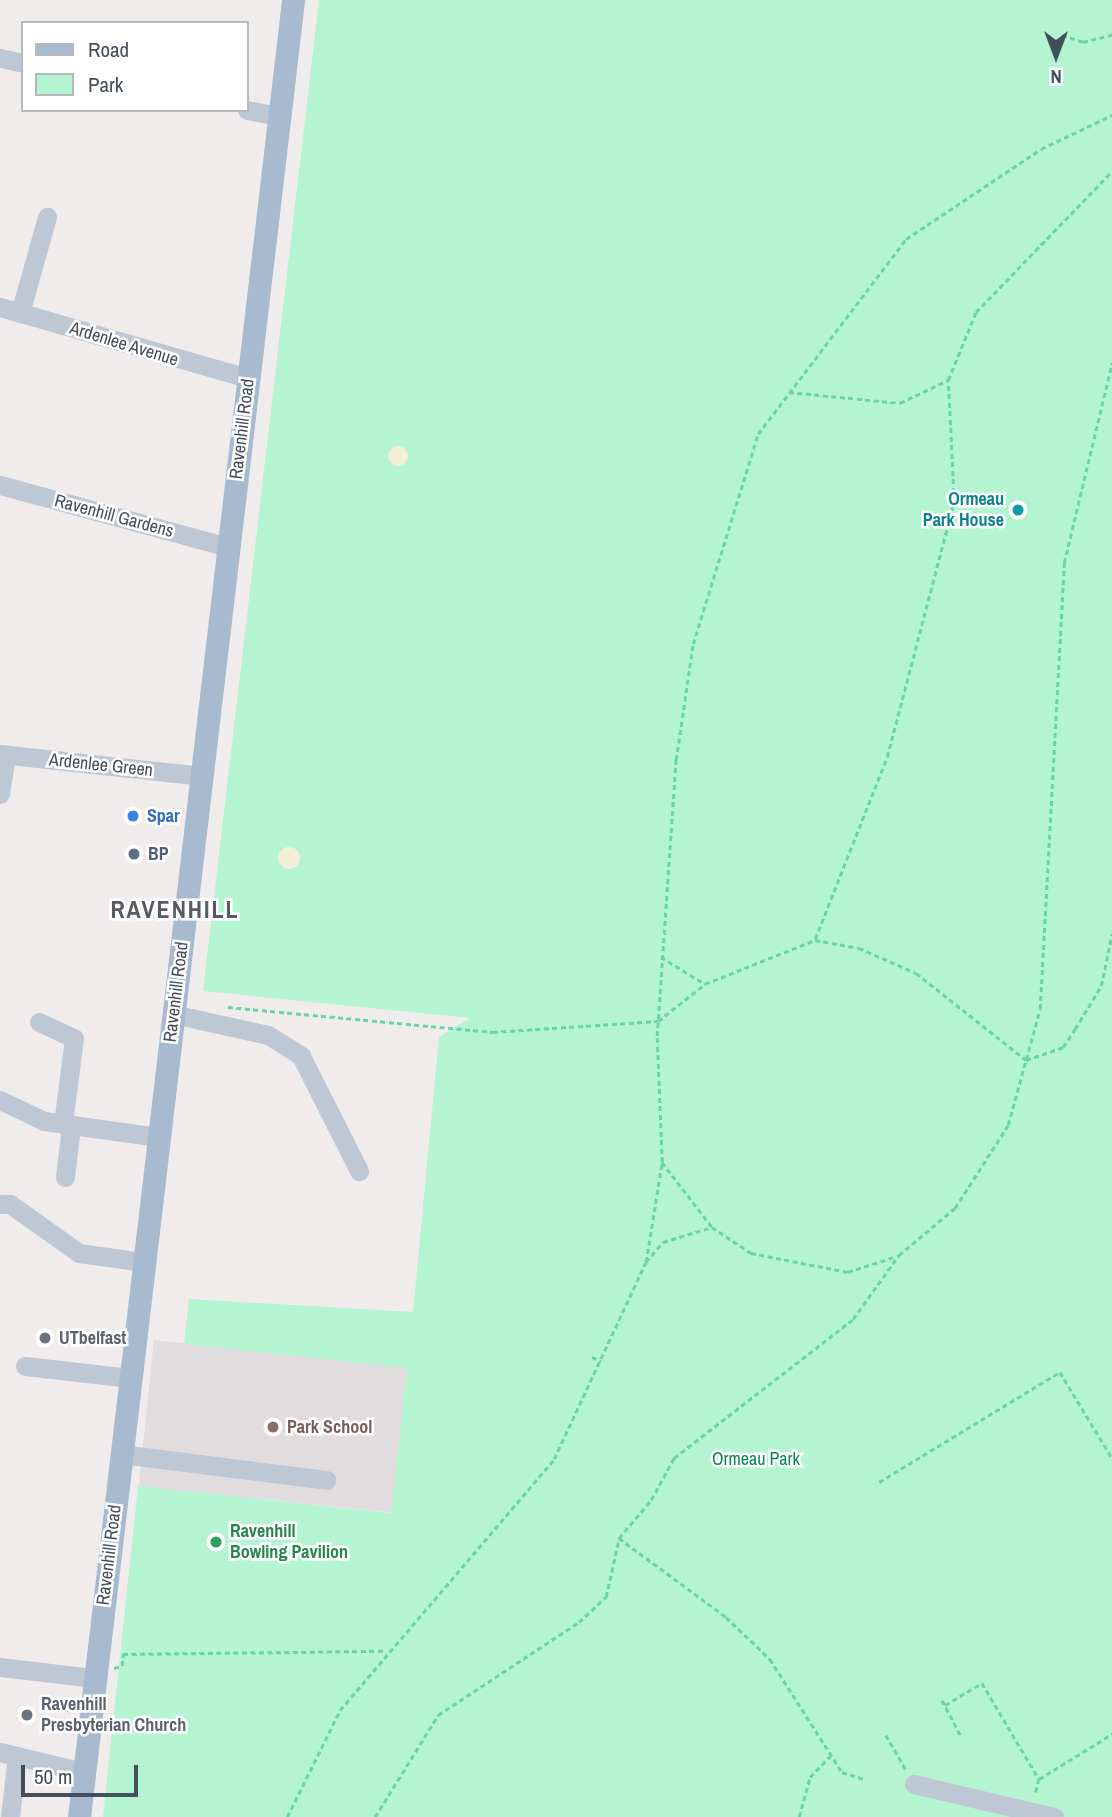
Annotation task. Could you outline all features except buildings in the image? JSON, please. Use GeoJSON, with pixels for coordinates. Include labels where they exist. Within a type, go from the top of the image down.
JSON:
{"type":"FeatureCollection","features":[{"type":"Feature","properties":{"kind":"main road","name":"Ravenhill Road"},"geometry":{"type":"LineString","coordinates":[[79,1817],[84,1772],[102,1672],[121,1454],[293,0]]}},
{"type":"Feature","properties":{"kind":"street"},"geometry":{"type":"LineString","coordinates":[[0,58],[21,63]]}},
{"type":"Feature","properties":{"kind":"street"},"geometry":{"type":"LineString","coordinates":[[248,110],[279,116]]}},
{"type":"Feature","properties":{"kind":"street"},"geometry":{"type":"LineString","coordinates":[[20,313],[47,217]]}},
{"type":"Feature","properties":{"kind":"street","name":"Ardenlee Avenue"},"geometry":{"type":"LineString","coordinates":[[0,307],[248,378]]}},
{"type":"Feature","properties":{"kind":"street","name":"Ravenhill Gardens"},"geometry":{"type":"LineString","coordinates":[[0,485],[228,547]]}},
{"type":"Feature","properties":{"kind":"street"},"geometry":{"type":"LineString","coordinates":[[0,794],[3,754]]}},
{"type":"Feature","properties":{"kind":"street","name":"Ardenlee Green"},"geometry":{"type":"LineString","coordinates":[[3,754],[201,776]]}},
{"type":"Feature","properties":{"kind":"street"},"geometry":{"type":"LineString","coordinates":[[173,1014],[268,1035],[302,1056],[359,1171]]}},
{"type":"Feature","properties":{"kind":"street"},"geometry":{"type":"LineString","coordinates":[[38,1022],[74,1038],[65,1177]]}},
{"type":"Feature","properties":{"kind":"street"},"geometry":{"type":"LineString","coordinates":[[0,1100],[67,1125],[158,1138]]}},
{"type":"Feature","properties":{"kind":"street"},"geometry":{"type":"LineString","coordinates":[[0,1204],[10,1204],[79,1253],[144,1262]]}},
{"type":"Feature","properties":{"kind":"street"},"geometry":{"type":"LineString","coordinates":[[25,1366],[130,1378]]}},
{"type":"Feature","properties":{"kind":"street"},"geometry":{"type":"LineString","coordinates":[[121,1454],[326,1480]]}},
{"type":"Feature","properties":{"kind":"street"},"geometry":{"type":"LineString","coordinates":[[0,1667],[102,1672]]}},
{"type":"Feature","properties":{"kind":"street"},"geometry":{"type":"LineString","coordinates":[[10,1817],[9,1754],[84,1772]]}},
{"type":"Feature","properties":{"kind":"street"},"geometry":{"type":"LineString","coordinates":[[911,1778],[1054,1817]]}},
{"type":"Feature","properties":{"kind":"path"},"geometry":{"type":"LineString","coordinates":[[1062,35],[1083,42],[1112,35]]}},
{"type":"Feature","properties":{"kind":"path"},"geometry":{"type":"LineString","coordinates":[[287,1817],[340,1710],[384,1651],[554,1459],[646,1262],[662,1162],[658,1021],[676,760],[692,644],[758,434],[906,239],[1041,149],[1112,115]]}},
{"type":"Feature","properties":{"kind":"path"},"geometry":{"type":"LineString","coordinates":[[815,940],[887,757],[954,501],[948,380],[976,312],[1112,171]]}},
{"type":"Feature","properties":{"kind":"path"},"geometry":{"type":"LineString","coordinates":[[374,1817],[438,1715],[570,1628],[606,1597],[619,1538],[651,1500],[674,1458],[853,1319],[899,1255],[955,1208],[1008,1125],[1040,1009],[1064,564],[1112,363]]}},
{"type":"Feature","properties":{"kind":"path"},"geometry":{"type":"LineString","coordinates":[[789,392],[900,403],[948,380]]}},
{"type":"Feature","properties":{"kind":"path"},"geometry":{"type":"LineString","coordinates":[[1026,1060],[1063,1046],[1069,1038],[1101,986],[1112,934]]}},
{"type":"Feature","properties":{"kind":"path"},"geometry":{"type":"LineString","coordinates":[[214,1006],[493,1032],[658,1021],[705,984],[815,940],[859,948],[916,973],[1026,1060]]}},
{"type":"Feature","properties":{"kind":"path"},"geometry":{"type":"LineString","coordinates":[[661,957],[705,984]]}},
{"type":"Feature","properties":{"kind":"path"},"geometry":{"type":"LineString","coordinates":[[662,1162],[712,1227],[751,1253],[821,1271],[848,1272],[899,1255]]}},
{"type":"Feature","properties":{"kind":"path"},"geometry":{"type":"LineString","coordinates":[[646,1262],[663,1242],[712,1227]]}},
{"type":"Feature","properties":{"kind":"path"},"geometry":{"type":"LineString","coordinates":[[592,1357],[601,1361]]}},
{"type":"Feature","properties":{"kind":"path"},"geometry":{"type":"LineString","coordinates":[[879,1482],[1060,1372],[1112,1458]]}},
{"type":"Feature","properties":{"kind":"path"},"geometry":{"type":"LineString","coordinates":[[619,1538],[726,1617],[770,1659],[842,1772],[863,1779]]}},
{"type":"Feature","properties":{"kind":"path"},"geometry":{"type":"LineString","coordinates":[[102,1672],[122,1666],[123,1654],[384,1651]]}},
{"type":"Feature","properties":{"kind":"path"},"geometry":{"type":"LineString","coordinates":[[945,1705],[982,1684],[1039,1779]]}},
{"type":"Feature","properties":{"kind":"path"},"geometry":{"type":"LineString","coordinates":[[942,1700],[961,1735]]}},
{"type":"Feature","properties":{"kind":"path"},"geometry":{"type":"LineString","coordinates":[[1030,1810],[1039,1779],[1112,1734]]}},
{"type":"Feature","properties":{"kind":"path"},"geometry":{"type":"LineString","coordinates":[[886,1735],[911,1778]]}},
{"type":"Feature","properties":{"kind":"path"},"geometry":{"type":"LineString","coordinates":[[799,1817],[810,1777],[830,1755]]}},
{"type":"Feature","properties":{"kind":"shaded area","name":"Park School"},"geometry":{"type":"Polygon","coordinates":[[[154,1340],[408,1367],[392,1513],[139,1486],[154,1340]]]}},
{"type":"Feature","properties":{"kind":"green space","name":"Ormeau Park"},"geometry":{"type":"Polygon","coordinates":[[[319,0],[1112,0],[1112,1817],[103,1817],[138,1486],[391,1513],[407,1368],[184,1344],[189,1299],[413,1312],[439,1037],[470,1018],[203,991],[319,0]]]}},
{"type":"Feature","properties":{"kind":"sand"},"geometry":{"type":"Polygon","coordinates":[[[398,446],[405,449],[408,456],[405,463],[398,466],[391,463],[388,456],[391,449],[398,446]]]}},
{"type":"Feature","properties":{"kind":"sand"},"geometry":{"type":"Polygon","coordinates":[[[289,847],[297,850],[300,858],[297,866],[289,869],[281,866],[278,858],[281,850],[289,847]]]}},
{"type":"Feature","properties":{"kind":"place","name":"Ormeau Park House"},"geometry":{"type":"Point","coordinates":[1018,510]}},
{"type":"Feature","properties":{"kind":"place","name":"Spar"},"geometry":{"type":"Point","coordinates":[133,816]}},
{"type":"Feature","properties":{"kind":"place","name":"BP"},"geometry":{"type":"Point","coordinates":[134,854]}},
{"type":"Feature","properties":{"kind":"place","name":"UTbelfast"},"geometry":{"type":"Point","coordinates":[45,1338]}},
{"type":"Feature","properties":{"kind":"place","name":"Park School"},"geometry":{"type":"Point","coordinates":[273,1427]}},
{"type":"Feature","properties":{"kind":"place","name":"Ravenhill Bowling Pavilion"},"geometry":{"type":"Point","coordinates":[216,1542]}},
{"type":"Feature","properties":{"kind":"place","name":"Ravenhill Presbyterian Church"},"geometry":{"type":"Point","coordinates":[27,1715]}},
{"type":"Feature","properties":{"kind":"district","name":"RAVENHILL"},"geometry":{"type":"Point","coordinates":[175,910]}}]}
